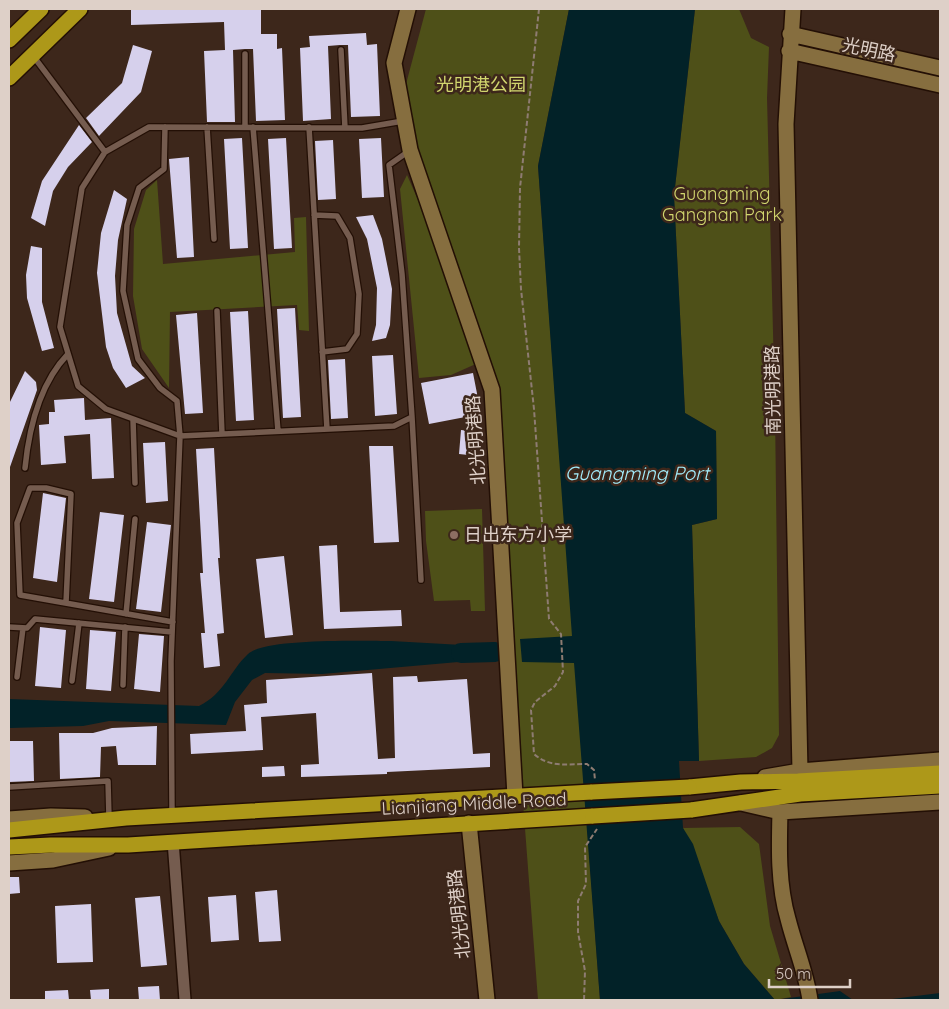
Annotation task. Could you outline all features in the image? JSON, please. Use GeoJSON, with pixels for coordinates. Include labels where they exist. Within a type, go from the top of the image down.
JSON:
{"type":"FeatureCollection","features":[{"type":"Feature","properties":{"kind":"highway"},"geometry":{"type":"LineString","coordinates":[[11,34],[41,9]]}},
{"type":"Feature","properties":{"kind":"highway"},"geometry":{"type":"LineString","coordinates":[[9,78],[80,9]]}},
{"type":"Feature","properties":{"kind":"highway","name":"Lianjiang Middle Road"},"geometry":{"type":"LineString","coordinates":[[9,848],[173,842],[469,823],[595,819],[691,810],[741,803],[799,782],[940,773]]}},
{"type":"Feature","properties":{"kind":"highway","name":"Lianjiang Middle Road"},"geometry":{"type":"LineString","coordinates":[[9,830],[126,818],[515,796],[594,789],[689,787],[740,782],[940,786]]}},
{"type":"Feature","properties":{"kind":"street","name":"北光明港路"},"geometry":{"type":"LineString","coordinates":[[408,9],[394,64],[410,150],[492,390],[515,796]]}},
{"type":"Feature","properties":{"kind":"street","name":"南光明港路"},"geometry":{"type":"LineString","coordinates":[[792,9],[786,149],[799,782]]}},
{"type":"Feature","properties":{"kind":"street","name":"光明路"},"geometry":{"type":"LineString","coordinates":[[790,34],[940,68]]}},
{"type":"Feature","properties":{"kind":"street","name":"光明路"},"geometry":{"type":"LineString","coordinates":[[789,51],[940,85]]}},
{"type":"Feature","properties":{"kind":"street"},"geometry":{"type":"LineString","coordinates":[[799,782],[940,760]]}},
{"type":"Feature","properties":{"kind":"street"},"geometry":{"type":"LineString","coordinates":[[741,803],[780,812],[940,802]]}},
{"type":"Feature","properties":{"kind":"street"},"geometry":{"type":"LineString","coordinates":[[780,812],[782,880],[785,905],[803,963],[810,997]]}},
{"type":"Feature","properties":{"kind":"street"},"geometry":{"type":"LineString","coordinates":[[9,820],[51,816],[126,818]]}},
{"type":"Feature","properties":{"kind":"street","name":"北光明港路"},"geometry":{"type":"LineString","coordinates":[[469,823],[487,1000]]}},
{"type":"Feature","properties":{"kind":"street"},"geometry":{"type":"LineString","coordinates":[[173,842],[185,1000]]}},
{"type":"Feature","properties":{"kind":"street"},"geometry":{"type":"LineString","coordinates":[[9,863],[53,860],[128,844]]}},
{"type":"Feature","properties":{"kind":"lane"},"geometry":{"type":"LineString","coordinates":[[341,50],[345,128]]}},
{"type":"Feature","properties":{"kind":"lane"},"geometry":{"type":"LineString","coordinates":[[245,54],[245,127]]}},
{"type":"Feature","properties":{"kind":"lane"},"geometry":{"type":"LineString","coordinates":[[32,55],[105,152]]}},
{"type":"Feature","properties":{"kind":"lane"},"geometry":{"type":"LineString","coordinates":[[405,120],[362,128],[149,127],[105,152],[82,188],[60,327],[78,386],[106,409],[180,436],[394,426],[412,417]]}},
{"type":"Feature","properties":{"kind":"lane"},"geometry":{"type":"LineString","coordinates":[[164,127],[164,170],[139,188],[127,225],[123,291],[138,359],[160,388],[177,401],[180,436],[172,632],[170,731],[172,816]]}},
{"type":"Feature","properties":{"kind":"lane"},"geometry":{"type":"LineString","coordinates":[[207,127],[214,239]]}},
{"type":"Feature","properties":{"kind":"lane"},"geometry":{"type":"LineString","coordinates":[[254,127],[278,431]]}},
{"type":"Feature","properties":{"kind":"lane"},"geometry":{"type":"LineString","coordinates":[[309,127],[326,429]]}},
{"type":"Feature","properties":{"kind":"lane"},"geometry":{"type":"LineString","coordinates":[[410,150],[388,165],[402,274],[421,580]]}},
{"type":"Feature","properties":{"kind":"lane"},"geometry":{"type":"LineString","coordinates":[[314,215],[337,216],[350,238],[359,294],[356,334],[352,342],[347,349],[322,352]]}},
{"type":"Feature","properties":{"kind":"lane"},"geometry":{"type":"LineString","coordinates":[[217,311],[222,434]]}},
{"type":"Feature","properties":{"kind":"lane"},"geometry":{"type":"LineString","coordinates":[[25,468],[28,433],[39,401],[57,365],[68,354]]}},
{"type":"Feature","properties":{"kind":"lane"},"geometry":{"type":"LineString","coordinates":[[133,419],[136,483]]}},
{"type":"Feature","properties":{"kind":"lane"},"geometry":{"type":"LineString","coordinates":[[66,603],[71,494],[46,488],[30,488],[17,523],[20,595],[173,622]]}},
{"type":"Feature","properties":{"kind":"lane"},"geometry":{"type":"LineString","coordinates":[[126,614],[135,519]]}},
{"type":"Feature","properties":{"kind":"lane"},"geometry":{"type":"LineString","coordinates":[[9,628],[27,628],[35,619],[172,632]]}},
{"type":"Feature","properties":{"kind":"lane"},"geometry":{"type":"LineString","coordinates":[[72,680],[79,623]]}},
{"type":"Feature","properties":{"kind":"lane"},"geometry":{"type":"LineString","coordinates":[[123,685],[126,627]]}},
{"type":"Feature","properties":{"kind":"lane"},"geometry":{"type":"LineString","coordinates":[[17,677],[23,628]]}},
{"type":"Feature","properties":{"kind":"lane"},"geometry":{"type":"LineString","coordinates":[[9,787],[108,781],[109,818]]}},
{"type":"Feature","properties":{"kind":"path"},"geometry":{"type":"LineString","coordinates":[[539,9],[520,188],[519,256],[534,409],[549,618],[561,634],[563,672],[555,686],[535,702],[531,710],[534,754],[552,765],[587,764],[594,770],[594,789]]}},
{"type":"Feature","properties":{"kind":"path"},"geometry":{"type":"LineString","coordinates":[[584,1000],[586,971],[578,932],[578,901],[586,884],[585,847],[597,830],[595,819]]}},
{"type":"Feature","properties":{"kind":"green space","name":"光明港公园"},"geometry":{"type":"Polygon","coordinates":[[[426,9],[569,9],[538,166],[600,1000],[538,1000],[513,670],[497,385],[413,139],[406,84],[426,9]]]}},
{"type":"Feature","properties":{"kind":"green space","name":"Guangming Gangnan Park"},"geometry":{"type":"Polygon","coordinates":[[[695,9],[739,9],[751,38],[769,47],[767,98],[775,410],[779,735],[772,748],[756,757],[699,761],[692,525],[717,519],[716,431],[685,413],[674,196],[695,9]]]}},
{"type":"Feature","properties":{"kind":"green space"},"geometry":{"type":"Polygon","coordinates":[[[407,175],[437,243],[478,363],[451,375],[419,378],[400,189],[407,175]]]}},
{"type":"Feature","properties":{"kind":"green space"},"geometry":{"type":"Polygon","coordinates":[[[157,180],[163,264],[295,252],[294,218],[306,217],[309,331],[299,330],[297,305],[170,312],[169,388],[142,349],[133,296],[134,229],[146,190],[157,180]]]}},
{"type":"Feature","properties":{"kind":"green space"},"geometry":{"type":"Polygon","coordinates":[[[482,509],[485,611],[471,611],[470,600],[434,601],[426,541],[425,511],[482,509]]]}},
{"type":"Feature","properties":{"kind":"green space"},"geometry":{"type":"Polygon","coordinates":[[[740,827],[759,844],[770,926],[791,997],[775,1000],[744,964],[719,921],[683,828],[740,827]]]}},
{"type":"Feature","properties":{"kind":"water","name":"Guangming Port"},"geometry":{"type":"Polygon","coordinates":[[[569,9],[695,9],[674,196],[685,413],[716,431],[717,519],[692,525],[699,761],[679,761],[683,828],[693,844],[719,921],[744,964],[775,1000],[600,1000],[574,663],[522,662],[520,639],[572,636],[538,166],[569,9]]]}},
{"type":"Feature","properties":{"kind":"water"},"geometry":{"type":"Polygon","coordinates":[[[316,641],[391,641],[480,646],[487,653],[481,660],[322,674],[265,673],[252,680],[235,702],[226,725],[109,721],[83,726],[9,728],[9,699],[199,706],[208,701],[221,689],[248,654],[258,649],[273,645],[316,641]]]}},
{"type":"Feature","properties":{"kind":"water"},"geometry":{"type":"Polygon","coordinates":[[[840,991],[853,1000],[775,1000],[840,991]]]}},
{"type":"Feature","properties":{"kind":"water"},"geometry":{"type":"Polygon","coordinates":[[[940,993],[940,1000],[884,1000],[940,993]]]}},
{"type":"Feature","properties":{"kind":"building"},"geometry":{"type":"Polygon","coordinates":[[[131,9],[261,9],[261,34],[277,34],[277,49],[282,48],[285,120],[256,121],[253,49],[245,49],[233,50],[235,122],[207,122],[204,51],[225,50],[224,22],[131,25],[131,9]]]}},
{"type":"Feature","properties":{"kind":"building"},"geometry":{"type":"Polygon","coordinates":[[[366,33],[367,45],[377,44],[380,116],[351,117],[348,45],[340,45],[328,46],[331,119],[303,121],[300,48],[310,47],[309,36],[366,33]]]}},
{"type":"Feature","properties":{"kind":"building"},"geometry":{"type":"Polygon","coordinates":[[[133,45],[152,51],[141,92],[99,136],[86,118],[122,83],[133,45]]]}},
{"type":"Feature","properties":{"kind":"building"},"geometry":{"type":"Polygon","coordinates":[[[79,125],[92,142],[68,167],[53,191],[45,226],[31,218],[42,181],[79,125]]]}},
{"type":"Feature","properties":{"kind":"building"},"geometry":{"type":"Polygon","coordinates":[[[242,138],[248,248],[230,249],[224,139],[242,138]]]}},
{"type":"Feature","properties":{"kind":"building"},"geometry":{"type":"Polygon","coordinates":[[[286,138],[292,248],[274,249],[268,139],[286,138]]]}},
{"type":"Feature","properties":{"kind":"building"},"geometry":{"type":"Polygon","coordinates":[[[381,138],[384,197],[362,198],[359,139],[381,138]]]}},
{"type":"Feature","properties":{"kind":"building"},"geometry":{"type":"Polygon","coordinates":[[[333,140],[336,199],[318,200],[315,141],[333,140]]]}},
{"type":"Feature","properties":{"kind":"building"},"geometry":{"type":"Polygon","coordinates":[[[189,157],[194,257],[177,258],[169,159],[189,157]]]}},
{"type":"Feature","properties":{"kind":"building"},"geometry":{"type":"Polygon","coordinates":[[[114,190],[127,199],[118,240],[115,276],[117,313],[132,366],[145,378],[126,388],[113,368],[106,347],[97,273],[101,233],[114,190]]]}},
{"type":"Feature","properties":{"kind":"building"},"geometry":{"type":"Polygon","coordinates":[[[373,215],[382,239],[392,289],[390,325],[386,338],[372,341],[376,325],[377,288],[367,239],[356,217],[373,215]]]}},
{"type":"Feature","properties":{"kind":"building"},"geometry":{"type":"Polygon","coordinates":[[[31,246],[42,248],[42,302],[54,348],[42,351],[27,298],[26,275],[31,246]]]}},
{"type":"Feature","properties":{"kind":"building"},"geometry":{"type":"Polygon","coordinates":[[[295,308],[301,417],[283,418],[277,309],[295,308]]]}},
{"type":"Feature","properties":{"kind":"building"},"geometry":{"type":"Polygon","coordinates":[[[248,311],[254,420],[236,421],[230,312],[248,311]]]}},
{"type":"Feature","properties":{"kind":"building"},"geometry":{"type":"Polygon","coordinates":[[[197,313],[203,413],[185,414],[176,315],[197,313]]]}},
{"type":"Feature","properties":{"kind":"building"},"geometry":{"type":"Polygon","coordinates":[[[393,355],[397,414],[375,416],[372,356],[393,355]]]}},
{"type":"Feature","properties":{"kind":"building"},"geometry":{"type":"Polygon","coordinates":[[[345,359],[348,418],[331,419],[328,360],[345,359]]]}},
{"type":"Feature","properties":{"kind":"building"},"geometry":{"type":"Polygon","coordinates":[[[25,371],[36,382],[37,390],[10,467],[9,404],[25,371]]]}},
{"type":"Feature","properties":{"kind":"building"},"geometry":{"type":"Polygon","coordinates":[[[473,373],[481,414],[429,424],[421,383],[473,373]]]}},
{"type":"Feature","properties":{"kind":"building"},"geometry":{"type":"Polygon","coordinates":[[[84,398],[85,420],[111,418],[114,478],[92,479],[90,434],[64,436],[66,463],[41,465],[39,425],[49,424],[49,412],[55,412],[54,400],[84,398]]]}},
{"type":"Feature","properties":{"kind":"building"},"geometry":{"type":"Polygon","coordinates":[[[461,430],[480,432],[478,456],[459,454],[461,430]]]}},
{"type":"Feature","properties":{"kind":"building"},"geometry":{"type":"Polygon","coordinates":[[[165,442],[168,501],[146,503],[143,443],[165,442]]]}},
{"type":"Feature","properties":{"kind":"building"},"geometry":{"type":"Polygon","coordinates":[[[369,446],[393,446],[399,542],[374,543],[369,446]]]}},
{"type":"Feature","properties":{"kind":"building"},"geometry":{"type":"Polygon","coordinates":[[[214,448],[220,558],[218,558],[224,633],[217,634],[220,666],[204,668],[201,633],[205,633],[200,573],[203,573],[196,449],[214,448]]]}},
{"type":"Feature","properties":{"kind":"building"},"geometry":{"type":"Polygon","coordinates":[[[43,493],[66,498],[57,582],[33,578],[43,493]]]}},
{"type":"Feature","properties":{"kind":"building"},"geometry":{"type":"Polygon","coordinates":[[[100,512],[124,515],[114,602],[89,599],[100,512]]]}},
{"type":"Feature","properties":{"kind":"building"},"geometry":{"type":"Polygon","coordinates":[[[147,522],[171,525],[161,612],[136,609],[147,522]]]}},
{"type":"Feature","properties":{"kind":"building"},"geometry":{"type":"Polygon","coordinates":[[[337,545],[340,612],[401,610],[402,626],[324,629],[319,546],[337,545]]]}},
{"type":"Feature","properties":{"kind":"building"},"geometry":{"type":"Polygon","coordinates":[[[284,556],[293,635],[265,638],[256,559],[284,556]]]}},
{"type":"Feature","properties":{"kind":"building"},"geometry":{"type":"Polygon","coordinates":[[[40,627],[66,630],[61,688],[35,686],[40,627]]]}},
{"type":"Feature","properties":{"kind":"building"},"geometry":{"type":"Polygon","coordinates":[[[90,630],[116,632],[111,691],[86,689],[90,630]]]}},
{"type":"Feature","properties":{"kind":"building"},"geometry":{"type":"Polygon","coordinates":[[[139,634],[164,636],[160,692],[134,689],[139,634]]]}},
{"type":"Feature","properties":{"kind":"building"},"geometry":{"type":"Polygon","coordinates":[[[372,673],[378,759],[395,758],[393,677],[417,676],[418,682],[467,679],[473,754],[490,753],[490,767],[387,772],[387,774],[301,777],[301,765],[319,764],[316,713],[261,717],[263,750],[191,754],[190,734],[246,731],[244,705],[267,703],[266,680],[372,673]]]}},
{"type":"Feature","properties":{"kind":"building"},"geometry":{"type":"Polygon","coordinates":[[[157,726],[156,765],[118,765],[116,746],[101,747],[100,777],[60,779],[59,733],[93,733],[112,728],[157,726]]]}},
{"type":"Feature","properties":{"kind":"building"},"geometry":{"type":"Polygon","coordinates":[[[9,741],[33,741],[34,781],[9,782],[9,741]]]}},
{"type":"Feature","properties":{"kind":"building"},"geometry":{"type":"Polygon","coordinates":[[[284,766],[285,776],[262,777],[262,767],[284,766]]]}},
{"type":"Feature","properties":{"kind":"building"},"geometry":{"type":"Polygon","coordinates":[[[9,877],[19,877],[20,893],[9,894],[9,877]]]}},
{"type":"Feature","properties":{"kind":"building"},"geometry":{"type":"Polygon","coordinates":[[[277,890],[281,941],[259,942],[255,892],[277,890]]]}},
{"type":"Feature","properties":{"kind":"building"},"geometry":{"type":"Polygon","coordinates":[[[236,895],[239,940],[211,942],[208,897],[236,895]]]}},
{"type":"Feature","properties":{"kind":"building"},"geometry":{"type":"Polygon","coordinates":[[[160,896],[167,965],[141,967],[135,898],[160,896]]]}},
{"type":"Feature","properties":{"kind":"building"},"geometry":{"type":"Polygon","coordinates":[[[91,904],[93,962],[57,963],[55,906],[91,904]]]}},
{"type":"Feature","properties":{"kind":"building"},"geometry":{"type":"Polygon","coordinates":[[[159,986],[160,1000],[139,1000],[138,987],[159,986]]]}},
{"type":"Feature","properties":{"kind":"building"},"geometry":{"type":"Polygon","coordinates":[[[109,989],[109,1000],[91,1000],[90,990],[109,989]]]}},
{"type":"Feature","properties":{"kind":"building"},"geometry":{"type":"Polygon","coordinates":[[[68,990],[69,1000],[45,1000],[45,991],[68,990]]]}},
{"type":"Feature","properties":{"kind":"waterway"},"geometry":{"type":"LineString","coordinates":[[461,653],[495,652]]}},
{"type":"Feature","properties":{"kind":"place","name":"日出东方小学"},"geometry":{"type":"Point","coordinates":[454,535]}}]}
